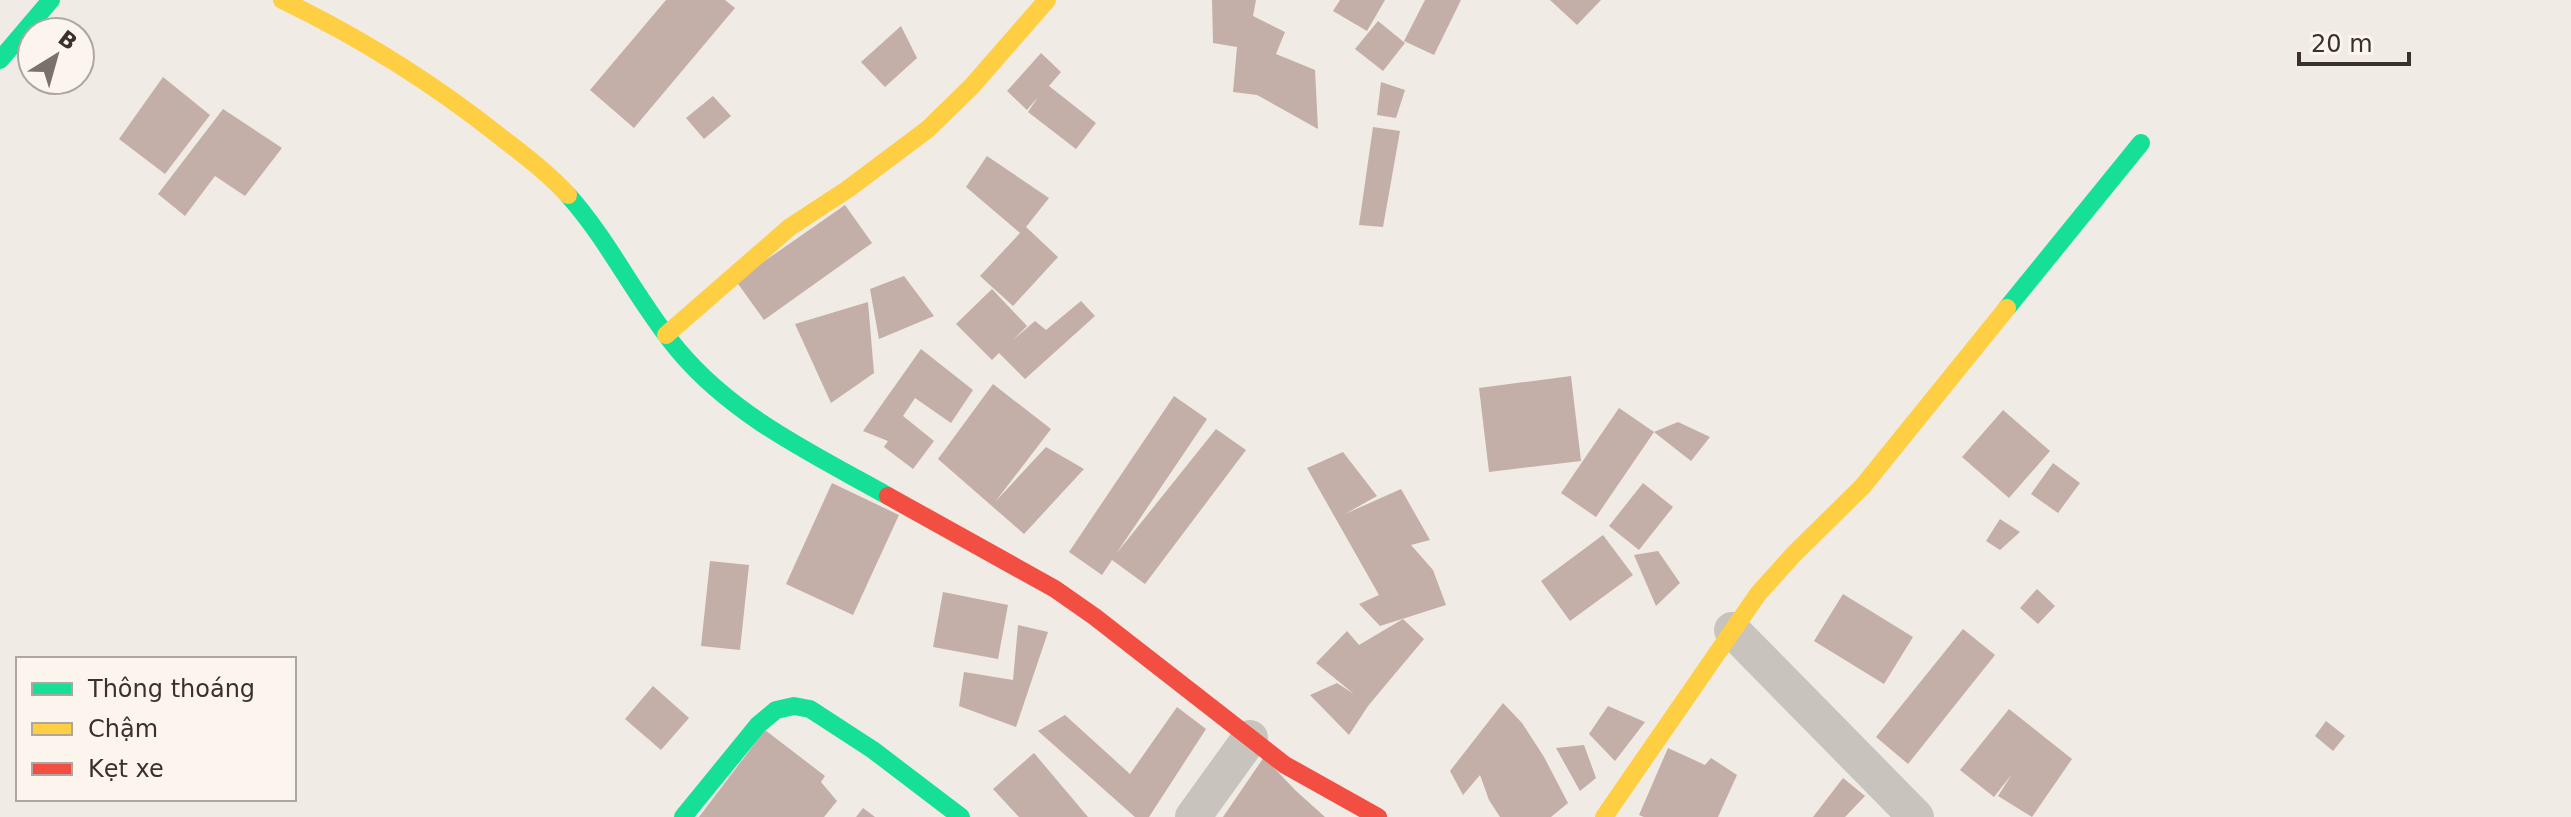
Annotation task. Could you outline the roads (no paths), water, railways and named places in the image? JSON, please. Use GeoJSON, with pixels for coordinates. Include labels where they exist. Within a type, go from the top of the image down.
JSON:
{"type":"FeatureCollection","features":[{"type":"Feature","properties":{"kind":"street"},"geometry":{"type":"LineString","coordinates":[[0,60],[51,0]]}},
{"type":"Feature","properties":{"kind":"street"},"geometry":{"type":"LineString","coordinates":[[282,0],[392,60],[487,125],[536,166],[569,196],[599,233],[666,335],[724,396],[773,432],[1055,589],[1285,765],[1378,817]]}},
{"type":"Feature","properties":{"kind":"street"},"geometry":{"type":"LineString","coordinates":[[666,335],[790,227],[848,189],[928,129],[972,86],[1047,0]]}},
{"type":"Feature","properties":{"kind":"street"},"geometry":{"type":"LineString","coordinates":[[1604,817],[1758,594],[1863,486],[2141,143]]}},
{"type":"Feature","properties":{"kind":"street"},"geometry":{"type":"LineString","coordinates":[[1732,630],[1916,817]]}},
{"type":"Feature","properties":{"kind":"street"},"geometry":{"type":"LineString","coordinates":[[683,817],[758,725],[776,710],[794,706],[810,709],[873,750],[961,817]]}},
{"type":"Feature","properties":{"kind":"street"},"geometry":{"type":"LineString","coordinates":[[1193,817],[1250,738]]}}]}
